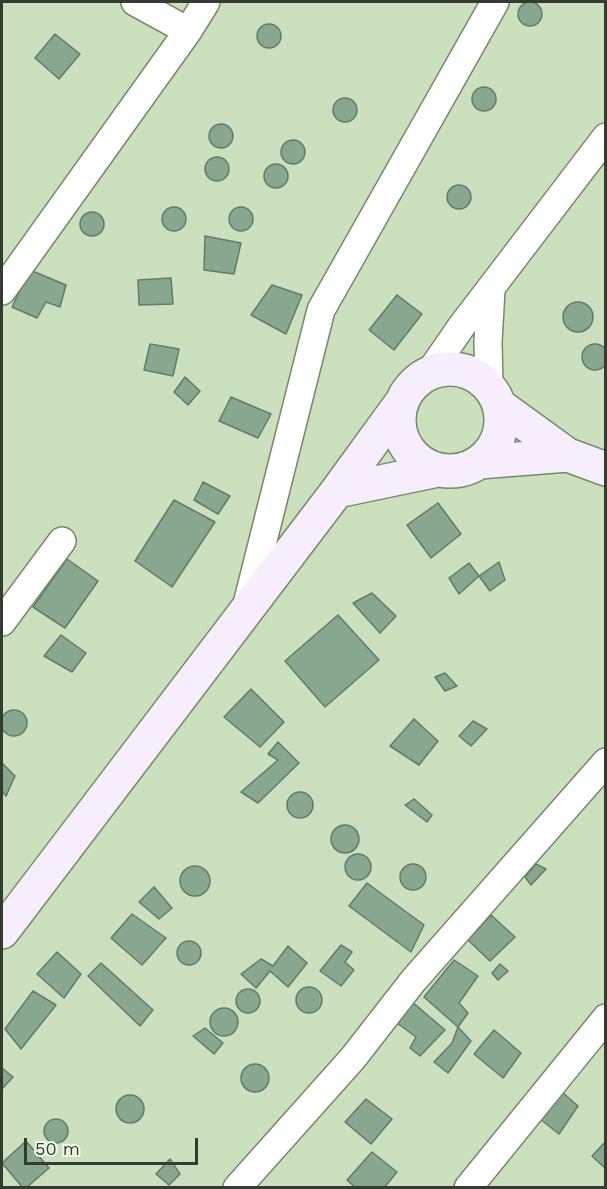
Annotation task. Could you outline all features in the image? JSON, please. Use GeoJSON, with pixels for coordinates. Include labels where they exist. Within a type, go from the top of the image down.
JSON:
{"type":"FeatureCollection","features":[{"type":"Feature","properties":{"kind":"street"},"geometry":{"type":"LineString","coordinates":[[135,2],[188,31]]}},
{"type":"Feature","properties":{"kind":"street"},"geometry":{"type":"LineString","coordinates":[[2,291],[188,31],[206,2]]}},
{"type":"Feature","properties":{"kind":"street"},"geometry":{"type":"LineString","coordinates":[[245,611],[321,310],[495,2]]}},
{"type":"Feature","properties":{"kind":"street"},"geometry":{"type":"LineString","coordinates":[[2,932],[337,491],[401,403],[412,384],[430,372],[461,327],[606,137]]}},
{"type":"Feature","properties":{"kind":"street"},"geometry":{"type":"LineString","coordinates":[[479,462],[494,446],[501,426],[494,395],[488,342],[491,290]]}},
{"type":"Feature","properties":{"kind":"street"},"geometry":{"type":"LineString","coordinates":[[430,372],[451,368],[472,373],[494,395],[568,455],[606,469]]}},
{"type":"Feature","properties":{"kind":"street"},"geometry":{"type":"LineString","coordinates":[[401,403],[398,424],[405,445],[418,461],[438,470]]}},
{"type":"Feature","properties":{"kind":"street"},"geometry":{"type":"LineString","coordinates":[[337,491],[438,470],[459,470],[479,462],[568,455]]}},
{"type":"Feature","properties":{"kind":"street"},"geometry":{"type":"LineString","coordinates":[[2,622],[62,540]]}},
{"type":"Feature","properties":{"kind":"street"},"geometry":{"type":"LineString","coordinates":[[237,1188],[353,1058],[402,995],[606,762]]}},
{"type":"Feature","properties":{"kind":"street"},"geometry":{"type":"LineString","coordinates":[[468,1188],[606,1018]]}},
{"type":"Feature","properties":{"kind":"building"},"geometry":{"type":"Polygon","coordinates":[[[530,2],[539,5],[542,14],[539,23],[530,26],[521,23],[518,14],[521,5],[530,2]]]}},
{"type":"Feature","properties":{"kind":"building"},"geometry":{"type":"Polygon","coordinates":[[[269,24],[278,27],[281,36],[278,45],[269,48],[260,45],[257,36],[260,27],[269,24]]]}},
{"type":"Feature","properties":{"kind":"building"},"geometry":{"type":"Polygon","coordinates":[[[55,34],[80,54],[59,79],[35,58],[55,34]]]}},
{"type":"Feature","properties":{"kind":"building"},"geometry":{"type":"Polygon","coordinates":[[[484,87],[493,90],[496,99],[493,108],[484,111],[475,108],[472,99],[475,90],[484,87]]]}},
{"type":"Feature","properties":{"kind":"building"},"geometry":{"type":"Polygon","coordinates":[[[345,98],[350,99],[356,105],[356,115],[350,121],[345,122],[340,121],[334,115],[333,110],[334,105],[340,99],[345,98]]]}},
{"type":"Feature","properties":{"kind":"building"},"geometry":{"type":"Polygon","coordinates":[[[221,124],[230,127],[233,136],[230,145],[221,148],[212,145],[209,136],[212,127],[221,124]]]}},
{"type":"Feature","properties":{"kind":"building"},"geometry":{"type":"Polygon","coordinates":[[[293,140],[298,141],[304,147],[304,157],[298,163],[293,164],[288,163],[282,157],[281,152],[282,147],[288,141],[293,140]]]}},
{"type":"Feature","properties":{"kind":"building"},"geometry":{"type":"Polygon","coordinates":[[[217,157],[226,160],[229,169],[226,178],[217,181],[208,178],[205,169],[208,160],[217,157]]]}},
{"type":"Feature","properties":{"kind":"building"},"geometry":{"type":"Polygon","coordinates":[[[276,164],[285,167],[288,176],[285,185],[276,188],[267,185],[264,176],[267,167],[276,164]]]}},
{"type":"Feature","properties":{"kind":"building"},"geometry":{"type":"Polygon","coordinates":[[[459,185],[468,188],[471,197],[468,206],[459,209],[450,206],[447,197],[450,188],[459,185]]]}},
{"type":"Feature","properties":{"kind":"building"},"geometry":{"type":"Polygon","coordinates":[[[174,207],[183,210],[186,219],[183,228],[174,231],[165,228],[162,219],[165,210],[174,207]]]}},
{"type":"Feature","properties":{"kind":"building"},"geometry":{"type":"Polygon","coordinates":[[[241,207],[250,210],[253,219],[250,228],[241,231],[232,228],[229,219],[232,210],[241,207]]]}},
{"type":"Feature","properties":{"kind":"building"},"geometry":{"type":"Polygon","coordinates":[[[92,212],[101,215],[104,224],[101,233],[92,236],[83,233],[80,224],[83,215],[92,212]]]}},
{"type":"Feature","properties":{"kind":"building"},"geometry":{"type":"Polygon","coordinates":[[[205,236],[241,243],[234,274],[204,270],[205,236]]]}},
{"type":"Feature","properties":{"kind":"building"},"geometry":{"type":"Polygon","coordinates":[[[30,270],[66,285],[60,307],[46,302],[37,318],[12,307],[30,270]]]}},
{"type":"Feature","properties":{"kind":"building"},"geometry":{"type":"Polygon","coordinates":[[[171,278],[173,304],[139,305],[138,280],[171,278]]]}},
{"type":"Feature","properties":{"kind":"building"},"geometry":{"type":"Polygon","coordinates":[[[272,285],[302,295],[286,334],[251,315],[272,285]]]}},
{"type":"Feature","properties":{"kind":"building"},"geometry":{"type":"Polygon","coordinates":[[[397,295],[422,314],[394,350],[369,330],[397,295]]]}},
{"type":"Feature","properties":{"kind":"building"},"geometry":{"type":"Polygon","coordinates":[[[578,302],[588,307],[593,317],[588,327],[578,332],[568,327],[563,317],[568,307],[578,302]]]}},
{"type":"Feature","properties":{"kind":"building"},"geometry":{"type":"Polygon","coordinates":[[[150,344],[179,349],[173,376],[144,370],[150,344]]]}},
{"type":"Feature","properties":{"kind":"building"},"geometry":{"type":"Polygon","coordinates":[[[595,344],[604,348],[608,357],[604,366],[595,370],[586,366],[582,357],[586,348],[595,344]]]}},
{"type":"Feature","properties":{"kind":"building"},"geometry":{"type":"Polygon","coordinates":[[[185,377],[200,391],[188,405],[174,392],[185,377]]]}},
{"type":"Feature","properties":{"kind":"building"},"geometry":{"type":"Polygon","coordinates":[[[231,397],[271,414],[258,438],[219,421],[231,397]]]}},
{"type":"Feature","properties":{"kind":"building"},"geometry":{"type":"Polygon","coordinates":[[[203,482],[230,496],[218,514],[194,500],[203,482]]]}},
{"type":"Feature","properties":{"kind":"building"},"geometry":{"type":"Polygon","coordinates":[[[174,500],[215,522],[172,587],[135,561],[174,500]]]}},
{"type":"Feature","properties":{"kind":"building"},"geometry":{"type":"Polygon","coordinates":[[[438,503],[461,534],[431,558],[407,525],[438,503]]]}},
{"type":"Feature","properties":{"kind":"building"},"geometry":{"type":"Polygon","coordinates":[[[67,559],[98,581],[65,628],[33,607],[67,559]]]}},
{"type":"Feature","properties":{"kind":"building"},"geometry":{"type":"Polygon","coordinates":[[[499,562],[505,580],[490,591],[479,576],[499,562]]]}},
{"type":"Feature","properties":{"kind":"building"},"geometry":{"type":"Polygon","coordinates":[[[469,563],[479,576],[459,594],[449,578],[469,563]]]}},
{"type":"Feature","properties":{"kind":"building"},"geometry":{"type":"Polygon","coordinates":[[[372,593],[396,616],[380,633],[353,603],[372,593]]]}},
{"type":"Feature","properties":{"kind":"building"},"geometry":{"type":"Polygon","coordinates":[[[338,615],[379,660],[325,707],[285,661],[338,615]]]}},
{"type":"Feature","properties":{"kind":"building"},"geometry":{"type":"Polygon","coordinates":[[[61,635],[86,653],[72,672],[44,656],[61,635]]]}},
{"type":"Feature","properties":{"kind":"building"},"geometry":{"type":"Polygon","coordinates":[[[445,673],[457,686],[445,691],[435,677],[445,673]]]}},
{"type":"Feature","properties":{"kind":"building"},"geometry":{"type":"Polygon","coordinates":[[[251,689],[284,722],[260,747],[224,717],[251,689]]]}},
{"type":"Feature","properties":{"kind":"building"},"geometry":{"type":"Polygon","coordinates":[[[14,710],[23,714],[27,723],[23,732],[14,736],[5,732],[1,723],[5,714],[14,710]]]}},
{"type":"Feature","properties":{"kind":"building"},"geometry":{"type":"Polygon","coordinates":[[[414,719],[438,741],[419,765],[390,746],[414,719]]]}},
{"type":"Feature","properties":{"kind":"building"},"geometry":{"type":"Polygon","coordinates":[[[473,721],[487,729],[471,746],[459,736],[473,721]]]}},
{"type":"Feature","properties":{"kind":"building"},"geometry":{"type":"Polygon","coordinates":[[[278,742],[299,763],[258,803],[241,792],[278,760],[268,754],[278,742]]]}},
{"type":"Feature","properties":{"kind":"building"},"geometry":{"type":"Polygon","coordinates":[[[2,763],[15,776],[6,796],[2,791],[2,763]]]}},
{"type":"Feature","properties":{"kind":"building"},"geometry":{"type":"Polygon","coordinates":[[[300,792],[309,796],[313,805],[309,814],[300,818],[291,814],[287,805],[291,796],[300,792]]]}},
{"type":"Feature","properties":{"kind":"building"},"geometry":{"type":"Polygon","coordinates":[[[414,799],[432,815],[427,822],[405,805],[414,799]]]}},
{"type":"Feature","properties":{"kind":"building"},"geometry":{"type":"Polygon","coordinates":[[[345,825],[355,829],[359,839],[355,849],[345,853],[335,849],[331,839],[335,829],[345,825]]]}},
{"type":"Feature","properties":{"kind":"building"},"geometry":{"type":"Polygon","coordinates":[[[358,854],[367,858],[371,867],[367,876],[358,880],[349,876],[345,867],[349,858],[358,854]]]}},
{"type":"Feature","properties":{"kind":"building"},"geometry":{"type":"Polygon","coordinates":[[[413,864],[422,868],[426,877],[422,886],[413,890],[404,886],[400,877],[404,868],[413,864]]]}},
{"type":"Feature","properties":{"kind":"building"},"geometry":{"type":"Polygon","coordinates":[[[536,864],[546,869],[531,885],[525,877],[536,864]]]}},
{"type":"Feature","properties":{"kind":"building"},"geometry":{"type":"Polygon","coordinates":[[[195,866],[206,870],[210,881],[206,892],[195,896],[184,892],[180,881],[184,870],[195,866]]]}},
{"type":"Feature","properties":{"kind":"building"},"geometry":{"type":"Polygon","coordinates":[[[367,883],[424,925],[411,952],[349,906],[367,883]]]}},
{"type":"Feature","properties":{"kind":"building"},"geometry":{"type":"Polygon","coordinates":[[[154,887],[172,908],[159,919],[139,902],[154,887]]]}},
{"type":"Feature","properties":{"kind":"building"},"geometry":{"type":"Polygon","coordinates":[[[132,914],[166,938],[142,965],[111,938],[132,914]]]}},
{"type":"Feature","properties":{"kind":"building"},"geometry":{"type":"Polygon","coordinates":[[[491,915],[515,937],[490,961],[468,940],[491,915]]]}},
{"type":"Feature","properties":{"kind":"building"},"geometry":{"type":"Polygon","coordinates":[[[189,941],[198,944],[201,953],[198,962],[189,965],[180,962],[177,953],[180,944],[189,941]]]}},
{"type":"Feature","properties":{"kind":"building"},"geometry":{"type":"Polygon","coordinates":[[[341,945],[352,952],[345,962],[354,970],[341,986],[320,971],[341,945]]]}},
{"type":"Feature","properties":{"kind":"building"},"geometry":{"type":"Polygon","coordinates":[[[288,946],[307,963],[288,987],[270,971],[256,988],[241,974],[261,959],[273,966],[288,946]]]}},
{"type":"Feature","properties":{"kind":"building"},"geometry":{"type":"Polygon","coordinates":[[[57,952],[81,974],[64,998],[37,974],[57,952]]]}},
{"type":"Feature","properties":{"kind":"building"},"geometry":{"type":"Polygon","coordinates":[[[454,960],[478,976],[459,1003],[468,1013],[458,1027],[424,997],[454,960]]]}},
{"type":"Feature","properties":{"kind":"building"},"geometry":{"type":"Polygon","coordinates":[[[101,963],[153,1010],[140,1026],[88,976],[101,963]]]}},
{"type":"Feature","properties":{"kind":"building"},"geometry":{"type":"Polygon","coordinates":[[[500,964],[508,971],[498,980],[492,973],[500,964]]]}},
{"type":"Feature","properties":{"kind":"building"},"geometry":{"type":"Polygon","coordinates":[[[309,987],[318,991],[322,1000],[318,1009],[309,1013],[300,1009],[296,1000],[300,991],[309,987]]]}},
{"type":"Feature","properties":{"kind":"building"},"geometry":{"type":"Polygon","coordinates":[[[248,989],[257,992],[260,1001],[257,1010],[248,1013],[239,1010],[236,1001],[239,992],[248,989]]]}},
{"type":"Feature","properties":{"kind":"building"},"geometry":{"type":"Polygon","coordinates":[[[33,991],[56,1005],[21,1049],[5,1029],[33,991]]]}},
{"type":"Feature","properties":{"kind":"building"},"geometry":{"type":"Polygon","coordinates":[[[410,1000],[445,1030],[420,1056],[410,1048],[416,1037],[393,1020],[410,1000]]]}},
{"type":"Feature","properties":{"kind":"building"},"geometry":{"type":"Polygon","coordinates":[[[224,1008],[234,1012],[238,1022],[234,1032],[224,1036],[214,1032],[210,1022],[214,1012],[224,1008]]]}},
{"type":"Feature","properties":{"kind":"building"},"geometry":{"type":"Polygon","coordinates":[[[458,1027],[471,1041],[448,1073],[434,1062],[452,1043],[458,1027]]]}},
{"type":"Feature","properties":{"kind":"building"},"geometry":{"type":"Polygon","coordinates":[[[205,1028],[223,1043],[214,1054],[193,1036],[205,1028]]]}},
{"type":"Feature","properties":{"kind":"building"},"geometry":{"type":"Polygon","coordinates":[[[494,1030],[521,1053],[503,1078],[474,1054],[494,1030]]]}},
{"type":"Feature","properties":{"kind":"building"},"geometry":{"type":"Polygon","coordinates":[[[255,1064],[265,1068],[269,1078],[265,1088],[255,1092],[245,1088],[241,1078],[245,1068],[255,1064]]]}},
{"type":"Feature","properties":{"kind":"building"},"geometry":{"type":"Polygon","coordinates":[[[2,1068],[13,1077],[2,1089],[2,1068]]]}},
{"type":"Feature","properties":{"kind":"building"},"geometry":{"type":"Polygon","coordinates":[[[562,1092],[578,1106],[559,1134],[540,1119],[562,1092]]]}},
{"type":"Feature","properties":{"kind":"building"},"geometry":{"type":"Polygon","coordinates":[[[130,1095],[140,1099],[144,1109],[140,1119],[130,1123],[120,1119],[116,1109],[120,1099],[130,1095]]]}},
{"type":"Feature","properties":{"kind":"building"},"geometry":{"type":"Polygon","coordinates":[[[366,1099],[392,1119],[371,1144],[345,1122],[366,1099]]]}},
{"type":"Feature","properties":{"kind":"building"},"geometry":{"type":"Polygon","coordinates":[[[56,1119],[61,1120],[67,1126],[67,1136],[61,1142],[56,1143],[51,1142],[45,1136],[44,1131],[45,1126],[51,1120],[56,1119]]]}},
{"type":"Feature","properties":{"kind":"building"},"geometry":{"type":"Polygon","coordinates":[[[26,1141],[49,1168],[26,1188],[23,1188],[2,1163],[26,1141]]]}},
{"type":"Feature","properties":{"kind":"building"},"geometry":{"type":"Polygon","coordinates":[[[606,1141],[606,1169],[592,1156],[606,1141]]]}},
{"type":"Feature","properties":{"kind":"building"},"geometry":{"type":"Polygon","coordinates":[[[372,1152],[397,1172],[384,1188],[356,1188],[347,1180],[372,1152]]]}},
{"type":"Feature","properties":{"kind":"building"},"geometry":{"type":"Polygon","coordinates":[[[170,1159],[180,1174],[169,1185],[156,1174],[170,1159]]]}}]}
